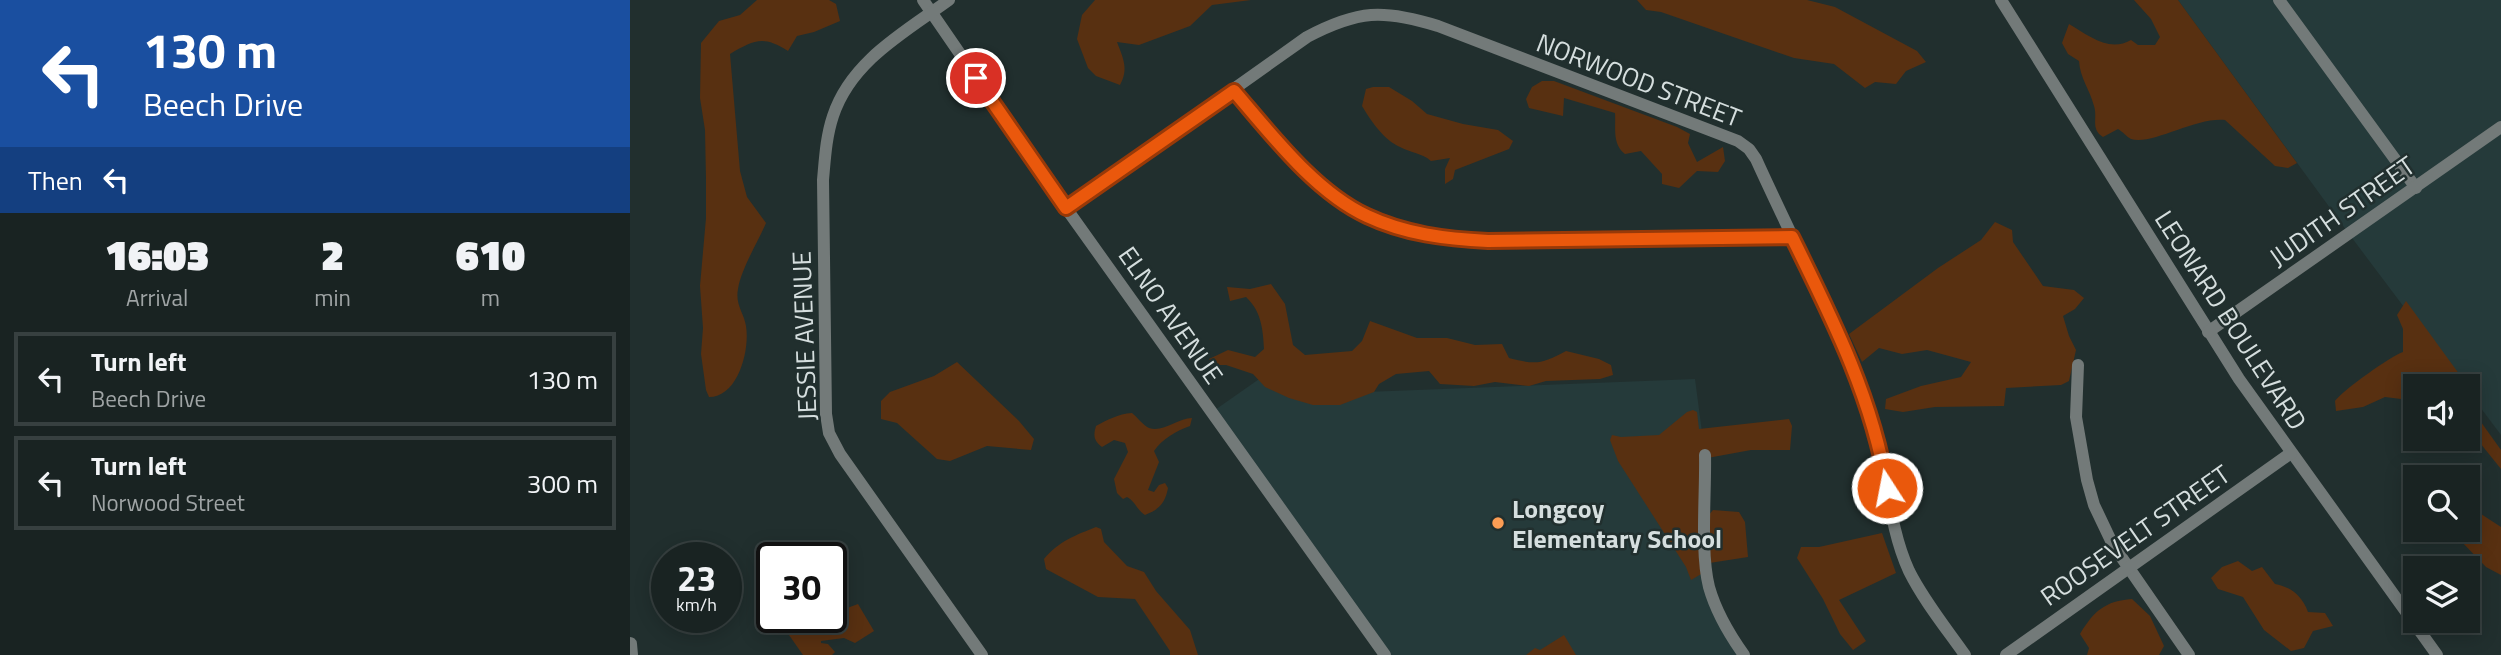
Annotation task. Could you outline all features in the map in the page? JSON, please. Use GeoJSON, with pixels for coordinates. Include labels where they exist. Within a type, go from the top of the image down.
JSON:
{"type":"FeatureCollection","features":[{"type":"Feature","properties":{"kind":"street","name":"ELNO AVENUE"},"geometry":{"type":"LineString","coordinates":[[923,0],[1066,208],[1385,655]]}},
{"type":"Feature","properties":{"kind":"street","name":"JESSIE AVENUE"},"geometry":{"type":"LineString","coordinates":[[949,0],[866,62],[847,86],[833,115],[826,144],[823,180],[826,414],[829,433],[840,454],[982,655]]}},
{"type":"Feature","properties":{"kind":"street","name":"LEONARD BOULEVARD"},"geometry":{"type":"LineString","coordinates":[[2001,0],[2208,332],[2291,453],[2437,655]]}},
{"type":"Feature","properties":{"kind":"street"},"geometry":{"type":"LineString","coordinates":[[2279,0],[2416,188]]}},
{"type":"Feature","properties":{"kind":"street","name":"NORWOOD STREET"},"geometry":{"type":"LineString","coordinates":[[1066,208],[1307,37],[1351,17],[1380,13],[1411,18],[1738,141],[1749,149],[1756,159],[1830,316],[1869,412],[1877,434],[1896,530],[1909,570],[1924,597],[1965,655]]}},
{"type":"Feature","properties":{"kind":"street"},"geometry":{"type":"LineString","coordinates":[[1234,91],[1304,169],[1338,199],[1364,215],[1419,234],[1488,241],[1792,237]]}},
{"type":"Feature","properties":{"kind":"street","name":"JUDITH STREET"},"geometry":{"type":"LineString","coordinates":[[2208,332],[2501,127]]}},
{"type":"Feature","properties":{"kind":"street"},"geometry":{"type":"LineString","coordinates":[[2078,365],[2076,417],[2087,480],[2103,527],[2189,655]]}},
{"type":"Feature","properties":{"kind":"street","name":"ROOSEVELT STREET"},"geometry":{"type":"LineString","coordinates":[[2006,655],[2291,453]]}},
{"type":"Feature","properties":{"kind":"street"},"geometry":{"type":"LineString","coordinates":[[1705,455],[1706,560],[1709,585],[1720,618],[1744,655]]}},
{"type":"Feature","properties":{"kind":"street"},"geometry":{"type":"LineString","coordinates":[[630,644],[631,654]]}},
{"type":"Feature","properties":{"kind":"shaded area"},"geometry":{"type":"Polygon","coordinates":[[[757,0],[829,0],[836,4],[840,21],[797,36],[788,51],[772,43],[759,41],[730,54],[740,171],[747,197],[766,223],[746,264],[737,295],[746,326],[744,359],[735,381],[728,389],[709,397],[701,354],[703,328],[700,286],[706,218],[706,179],[705,130],[700,98],[701,43],[719,21],[740,15],[757,0]]]}},
{"type":"Feature","properties":{"kind":"shaded area"},"geometry":{"type":"Polygon","coordinates":[[[1095,0],[1251,0],[1212,5],[1190,26],[1139,45],[1117,42],[1125,69],[1120,85],[1096,76],[1088,68],[1077,39],[1082,15],[1095,0]]]}},
{"type":"Feature","properties":{"kind":"shaded area"},"geometry":{"type":"Polygon","coordinates":[[[1637,0],[1807,0],[1835,7],[1917,51],[1926,62],[1906,71],[1896,84],[1875,82],[1865,88],[1834,64],[1794,58],[1661,12],[1646,10],[1637,0]]]}},
{"type":"Feature","properties":{"kind":"shaded area"},"geometry":{"type":"Polygon","coordinates":[[[2134,0],[2178,0],[2297,163],[2288,168],[2275,166],[2225,120],[2200,123],[2150,139],[2131,139],[2118,129],[2103,137],[2099,134],[2095,127],[2094,106],[2079,61],[2068,54],[2062,43],[2069,24],[2107,44],[2115,45],[2131,40],[2138,45],[2155,45],[2160,37],[2151,19],[2134,0]]]}},
{"type":"Feature","properties":{"kind":"shaded area"},"geometry":{"type":"Polygon","coordinates":[[[2178,0],[2501,0],[2501,435],[2480,407],[2480,374],[2454,374],[2178,0]]]}},
{"type":"Feature","properties":{"kind":"shaded area"},"geometry":{"type":"Polygon","coordinates":[[[1542,81],[1554,81],[1677,127],[1690,134],[1688,143],[1697,162],[1723,147],[1725,161],[1718,172],[1697,171],[1679,188],[1662,184],[1662,174],[1641,151],[1625,154],[1621,150],[1616,135],[1615,113],[1564,98],[1563,116],[1529,108],[1526,99],[1532,87],[1542,81]]]}},
{"type":"Feature","properties":{"kind":"shaded area"},"geometry":{"type":"Polygon","coordinates":[[[1389,87],[1427,114],[1498,130],[1513,141],[1509,149],[1455,170],[1453,179],[1445,184],[1445,169],[1450,158],[1431,161],[1404,149],[1383,135],[1374,124],[1362,106],[1366,89],[1389,87]]]}},
{"type":"Feature","properties":{"kind":"shaded area"},"geometry":{"type":"Polygon","coordinates":[[[1995,222],[2012,230],[2013,242],[2043,286],[2074,290],[2084,298],[2075,309],[2063,316],[2076,350],[2069,381],[2061,385],[2006,388],[2004,406],[1935,407],[1903,412],[1885,409],[1886,399],[1921,386],[1961,377],[1971,362],[1927,350],[1902,354],[1879,348],[1862,362],[1849,334],[1938,268],[1981,240],[1995,222]]]}},
{"type":"Feature","properties":{"kind":"shaded area"},"geometry":{"type":"Polygon","coordinates":[[[1271,284],[1285,304],[1293,345],[1305,355],[1352,351],[1362,341],[1370,321],[1417,338],[1447,338],[1475,345],[1502,344],[1509,358],[1526,362],[1545,361],[1566,351],[1599,359],[1611,365],[1613,375],[1600,379],[1546,381],[1529,386],[1495,382],[1474,386],[1440,384],[1429,371],[1396,374],[1379,384],[1374,392],[1340,405],[1313,405],[1265,387],[1253,374],[1226,365],[1214,365],[1209,359],[1228,350],[1255,357],[1264,349],[1262,327],[1255,308],[1246,297],[1230,301],[1227,287],[1250,289],[1271,284]]]}},
{"type":"Feature","properties":{"kind":"shaded area"},"geometry":{"type":"Polygon","coordinates":[[[2406,301],[2459,374],[2403,374],[2401,399],[2385,397],[2363,407],[2336,411],[2335,401],[2340,396],[2378,366],[2403,352],[2403,329],[2397,315],[2406,301]]]}},
{"type":"Feature","properties":{"kind":"shaded area"},"geometry":{"type":"Polygon","coordinates":[[[957,362],[1019,421],[1034,439],[1031,450],[987,446],[950,461],[937,459],[897,423],[881,419],[881,401],[890,392],[934,376],[957,362]]]}},
{"type":"Feature","properties":{"kind":"shaded area","name":"Longcoy Elementary School"},"geometry":{"type":"Polygon","coordinates":[[[1262,377],[1314,394],[1695,379],[1705,455],[1709,585],[1744,655],[1385,655],[1212,412],[1262,377]]]}},
{"type":"Feature","properties":{"kind":"shaded area"},"geometry":{"type":"Polygon","coordinates":[[[1693,410],[1697,412],[1699,429],[1789,419],[1792,426],[1790,450],[1751,450],[1702,459],[1702,523],[1713,510],[1739,512],[1745,522],[1748,557],[1703,564],[1703,573],[1691,580],[1686,567],[1618,461],[1610,440],[1612,435],[1659,435],[1693,410]]]}},
{"type":"Feature","properties":{"kind":"shaded area"},"geometry":{"type":"Polygon","coordinates":[[[1132,413],[1147,427],[1154,429],[1192,418],[1190,426],[1170,436],[1154,451],[1159,462],[1148,490],[1154,492],[1159,485],[1165,483],[1168,488],[1161,505],[1145,515],[1130,499],[1123,499],[1117,493],[1114,479],[1128,452],[1125,443],[1114,440],[1102,447],[1094,435],[1096,426],[1117,416],[1132,413]]]}},
{"type":"Feature","properties":{"kind":"shaded area"},"geometry":{"type":"Polygon","coordinates":[[[2480,421],[2501,450],[2501,469],[2480,443],[2480,421]]]}},
{"type":"Feature","properties":{"kind":"shaded area"},"geometry":{"type":"Polygon","coordinates":[[[2480,515],[2501,527],[2501,575],[2486,567],[2480,561],[2480,556],[2475,556],[2462,542],[2480,542],[2480,515]]]}},
{"type":"Feature","properties":{"kind":"shaded area"},"geometry":{"type":"Polygon","coordinates":[[[1096,527],[1101,529],[1104,542],[1127,566],[1144,572],[1156,591],[1190,630],[1198,655],[1170,655],[1170,651],[1135,599],[1098,597],[1046,569],[1044,559],[1056,548],[1096,527]]]}},
{"type":"Feature","properties":{"kind":"shaded area"},"geometry":{"type":"Polygon","coordinates":[[[1882,533],[1896,573],[1839,600],[1866,641],[1853,650],[1840,634],[1823,599],[1797,558],[1801,547],[1819,547],[1882,533]]]}},
{"type":"Feature","properties":{"kind":"shaded area"},"geometry":{"type":"Polygon","coordinates":[[[2238,561],[2252,571],[2262,567],[2275,584],[2286,587],[2299,597],[2308,612],[2325,613],[2333,626],[2313,631],[2304,648],[2291,651],[2264,630],[2243,597],[2218,589],[2211,578],[2222,567],[2238,561]]]}},
{"type":"Feature","properties":{"kind":"shaded area"},"geometry":{"type":"Polygon","coordinates":[[[2132,599],[2150,616],[2164,646],[2159,655],[2087,655],[2089,648],[2080,634],[2090,619],[2107,605],[2132,599]]]}},
{"type":"Feature","properties":{"kind":"shaded area"},"geometry":{"type":"Polygon","coordinates":[[[858,604],[874,631],[855,643],[844,638],[821,641],[835,652],[832,655],[803,655],[789,635],[847,633],[847,608],[858,604]]]}},
{"type":"Feature","properties":{"kind":"shaded area"},"geometry":{"type":"Polygon","coordinates":[[[1564,635],[1576,655],[1526,655],[1535,648],[1540,650],[1564,635]]]}},
{"type":"Feature","properties":{"kind":"place","name":"Longcoy Elementary School"},"geometry":{"type":"Point","coordinates":[1498,523]}},
{"type":"Feature","properties":{"kind":"route"},"geometry":{"type":"LineString","coordinates":[[976,78],[1066,208],[1234,91],[1304,169],[1338,199],[1364,215],[1419,234],[1488,241],[1792,237],[1830,316],[1869,412],[1877,434],[1887,488]]}}]}
